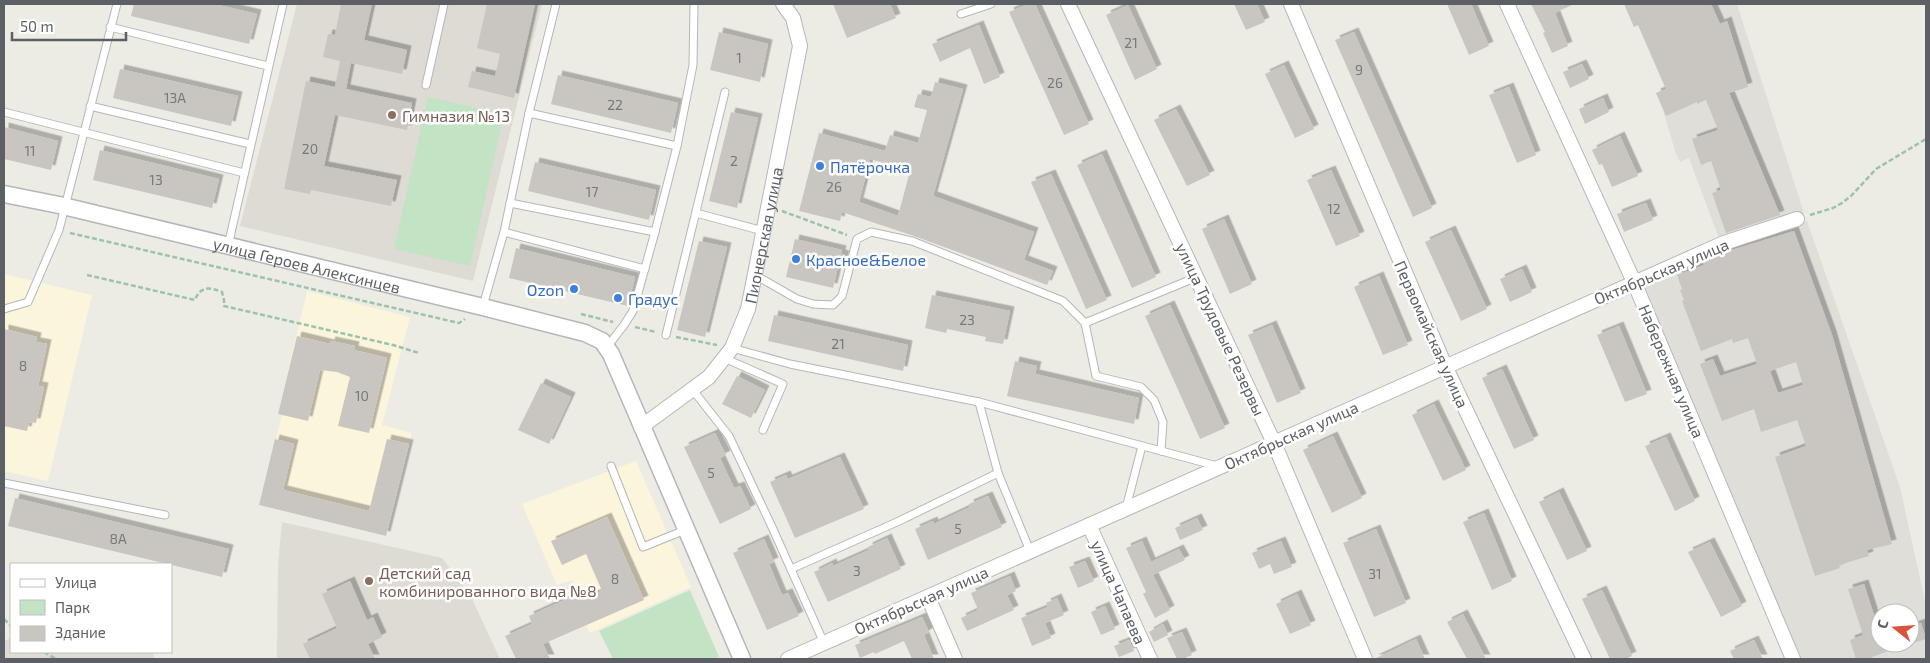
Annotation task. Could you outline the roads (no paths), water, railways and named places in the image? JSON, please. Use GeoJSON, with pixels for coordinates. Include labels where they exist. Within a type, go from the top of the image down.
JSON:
{"type":"FeatureCollection","features":[{"type":"Feature","properties":{"kind":"street","name":"Пионерская улица"},"geometry":{"type":"LineString","coordinates":[[641,427],[709,377],[728,353],[748,309],[800,46],[793,18],[783,4]]}},
{"type":"Feature","properties":{"kind":"street","name":"улица Трудовые Резервы"},"geometry":{"type":"LineString","coordinates":[[1070,4],[1274,443],[1365,659]]}},
{"type":"Feature","properties":{"kind":"street","name":"Первомайская улица"},"geometry":{"type":"LineString","coordinates":[[1291,4],[1445,366],[1584,659]]}},
{"type":"Feature","properties":{"kind":"street","name":"Набережная улица"},"geometry":{"type":"LineString","coordinates":[[1507,4],[1634,282],[1793,659]]}},
{"type":"Feature","properties":{"kind":"street","name":"улица Героев Алексинцев"},"geometry":{"type":"LineString","coordinates":[[4,194],[228,246],[478,313],[585,333],[602,341],[607,347]]}},
{"type":"Feature","properties":{"kind":"street","name":"Октябрьская улица"},"geometry":{"type":"LineString","coordinates":[[788,659],[1634,282],[1724,243],[1797,219]]}},
{"type":"Feature","properties":{"kind":"street"},"geometry":{"type":"LineString","coordinates":[[607,347],[742,659]]}},
{"type":"Feature","properties":{"kind":"street","name":"улица Чапаева"},"geometry":{"type":"LineString","coordinates":[[1089,525],[1150,659]]}},
{"type":"Feature","properties":{"kind":"street"},"geometry":{"type":"LineString","coordinates":[[928,597],[955,659]]}},
{"type":"Feature","properties":{"kind":"lane"},"geometry":{"type":"LineString","coordinates":[[4,309],[28,302],[59,230],[116,4]]}},
{"type":"Feature","properties":{"kind":"lane"},"geometry":{"type":"LineString","coordinates":[[228,246],[283,4]]}},
{"type":"Feature","properties":{"kind":"lane"},"geometry":{"type":"LineString","coordinates":[[426,85],[444,4]]}},
{"type":"Feature","properties":{"kind":"lane"},"geometry":{"type":"LineString","coordinates":[[478,313],[504,232],[529,113],[556,4]]}},
{"type":"Feature","properties":{"kind":"lane"},"geometry":{"type":"LineString","coordinates":[[607,347],[633,311],[646,270],[677,146],[693,65],[694,4]]}},
{"type":"Feature","properties":{"kind":"lane"},"geometry":{"type":"LineString","coordinates":[[960,14],[991,4]]}},
{"type":"Feature","properties":{"kind":"lane"},"geometry":{"type":"LineString","coordinates":[[110,27],[268,66]]}},
{"type":"Feature","properties":{"kind":"lane"},"geometry":{"type":"LineString","coordinates":[[666,335],[725,92]]}},
{"type":"Feature","properties":{"kind":"lane"},"geometry":{"type":"LineString","coordinates":[[90,106],[250,144]]}},
{"type":"Feature","properties":{"kind":"lane"},"geometry":{"type":"LineString","coordinates":[[4,112],[244,173]]}},
{"type":"Feature","properties":{"kind":"lane"},"geometry":{"type":"LineString","coordinates":[[529,113],[677,146]]}},
{"type":"Feature","properties":{"kind":"lane"},"geometry":{"type":"LineString","coordinates":[[510,203],[655,232]]}},
{"type":"Feature","properties":{"kind":"lane"},"geometry":{"type":"LineString","coordinates":[[696,213],[763,231]]}},
{"type":"Feature","properties":{"kind":"lane"},"geometry":{"type":"LineString","coordinates":[[504,232],[646,270]]}},
{"type":"Feature","properties":{"kind":"lane"},"geometry":{"type":"LineString","coordinates":[[755,275],[797,299],[813,304],[834,305],[842,296],[857,239],[870,232],[912,241],[1063,301],[1085,322],[1096,376],[1141,386],[1154,400],[1163,422],[1161,451]]}},
{"type":"Feature","properties":{"kind":"lane"},"geometry":{"type":"LineString","coordinates":[[1085,322],[1197,277]]}},
{"type":"Feature","properties":{"kind":"lane"},"geometry":{"type":"LineString","coordinates":[[728,353],[979,402],[1219,467]]}},
{"type":"Feature","properties":{"kind":"lane"},"geometry":{"type":"LineString","coordinates":[[728,353],[783,384],[763,430]]}},
{"type":"Feature","properties":{"kind":"lane"},"geometry":{"type":"LineString","coordinates":[[692,390],[729,436],[824,643]]}},
{"type":"Feature","properties":{"kind":"lane"},"geometry":{"type":"LineString","coordinates":[[979,402],[998,474],[1030,552]]}},
{"type":"Feature","properties":{"kind":"lane"},"geometry":{"type":"LineString","coordinates":[[1126,509],[1142,446]]}},
{"type":"Feature","properties":{"kind":"lane"},"geometry":{"type":"LineString","coordinates":[[611,466],[643,547],[685,530]]}},
{"type":"Feature","properties":{"kind":"lane"},"geometry":{"type":"LineString","coordinates":[[791,569],[998,474]]}},
{"type":"Feature","properties":{"kind":"lane"},"geometry":{"type":"LineString","coordinates":[[4,483],[165,515]]}},
{"type":"Feature","properties":{"kind":"place","name":"Гимназия №13"},"geometry":{"type":"Point","coordinates":[392,115]}},
{"type":"Feature","properties":{"kind":"place","name":"Пятёрочка"},"geometry":{"type":"Point","coordinates":[820,166]}},
{"type":"Feature","properties":{"kind":"place","name":"Красное&Белое"},"geometry":{"type":"Point","coordinates":[796,259]}},
{"type":"Feature","properties":{"kind":"place","name":"Ozon"},"geometry":{"type":"Point","coordinates":[574,289]}},
{"type":"Feature","properties":{"kind":"place","name":"Градус"},"geometry":{"type":"Point","coordinates":[618,298]}},
{"type":"Feature","properties":{"kind":"place","name":"Детский сад комбинированного вида №8"},"geometry":{"type":"Point","coordinates":[369,581]}}]}
